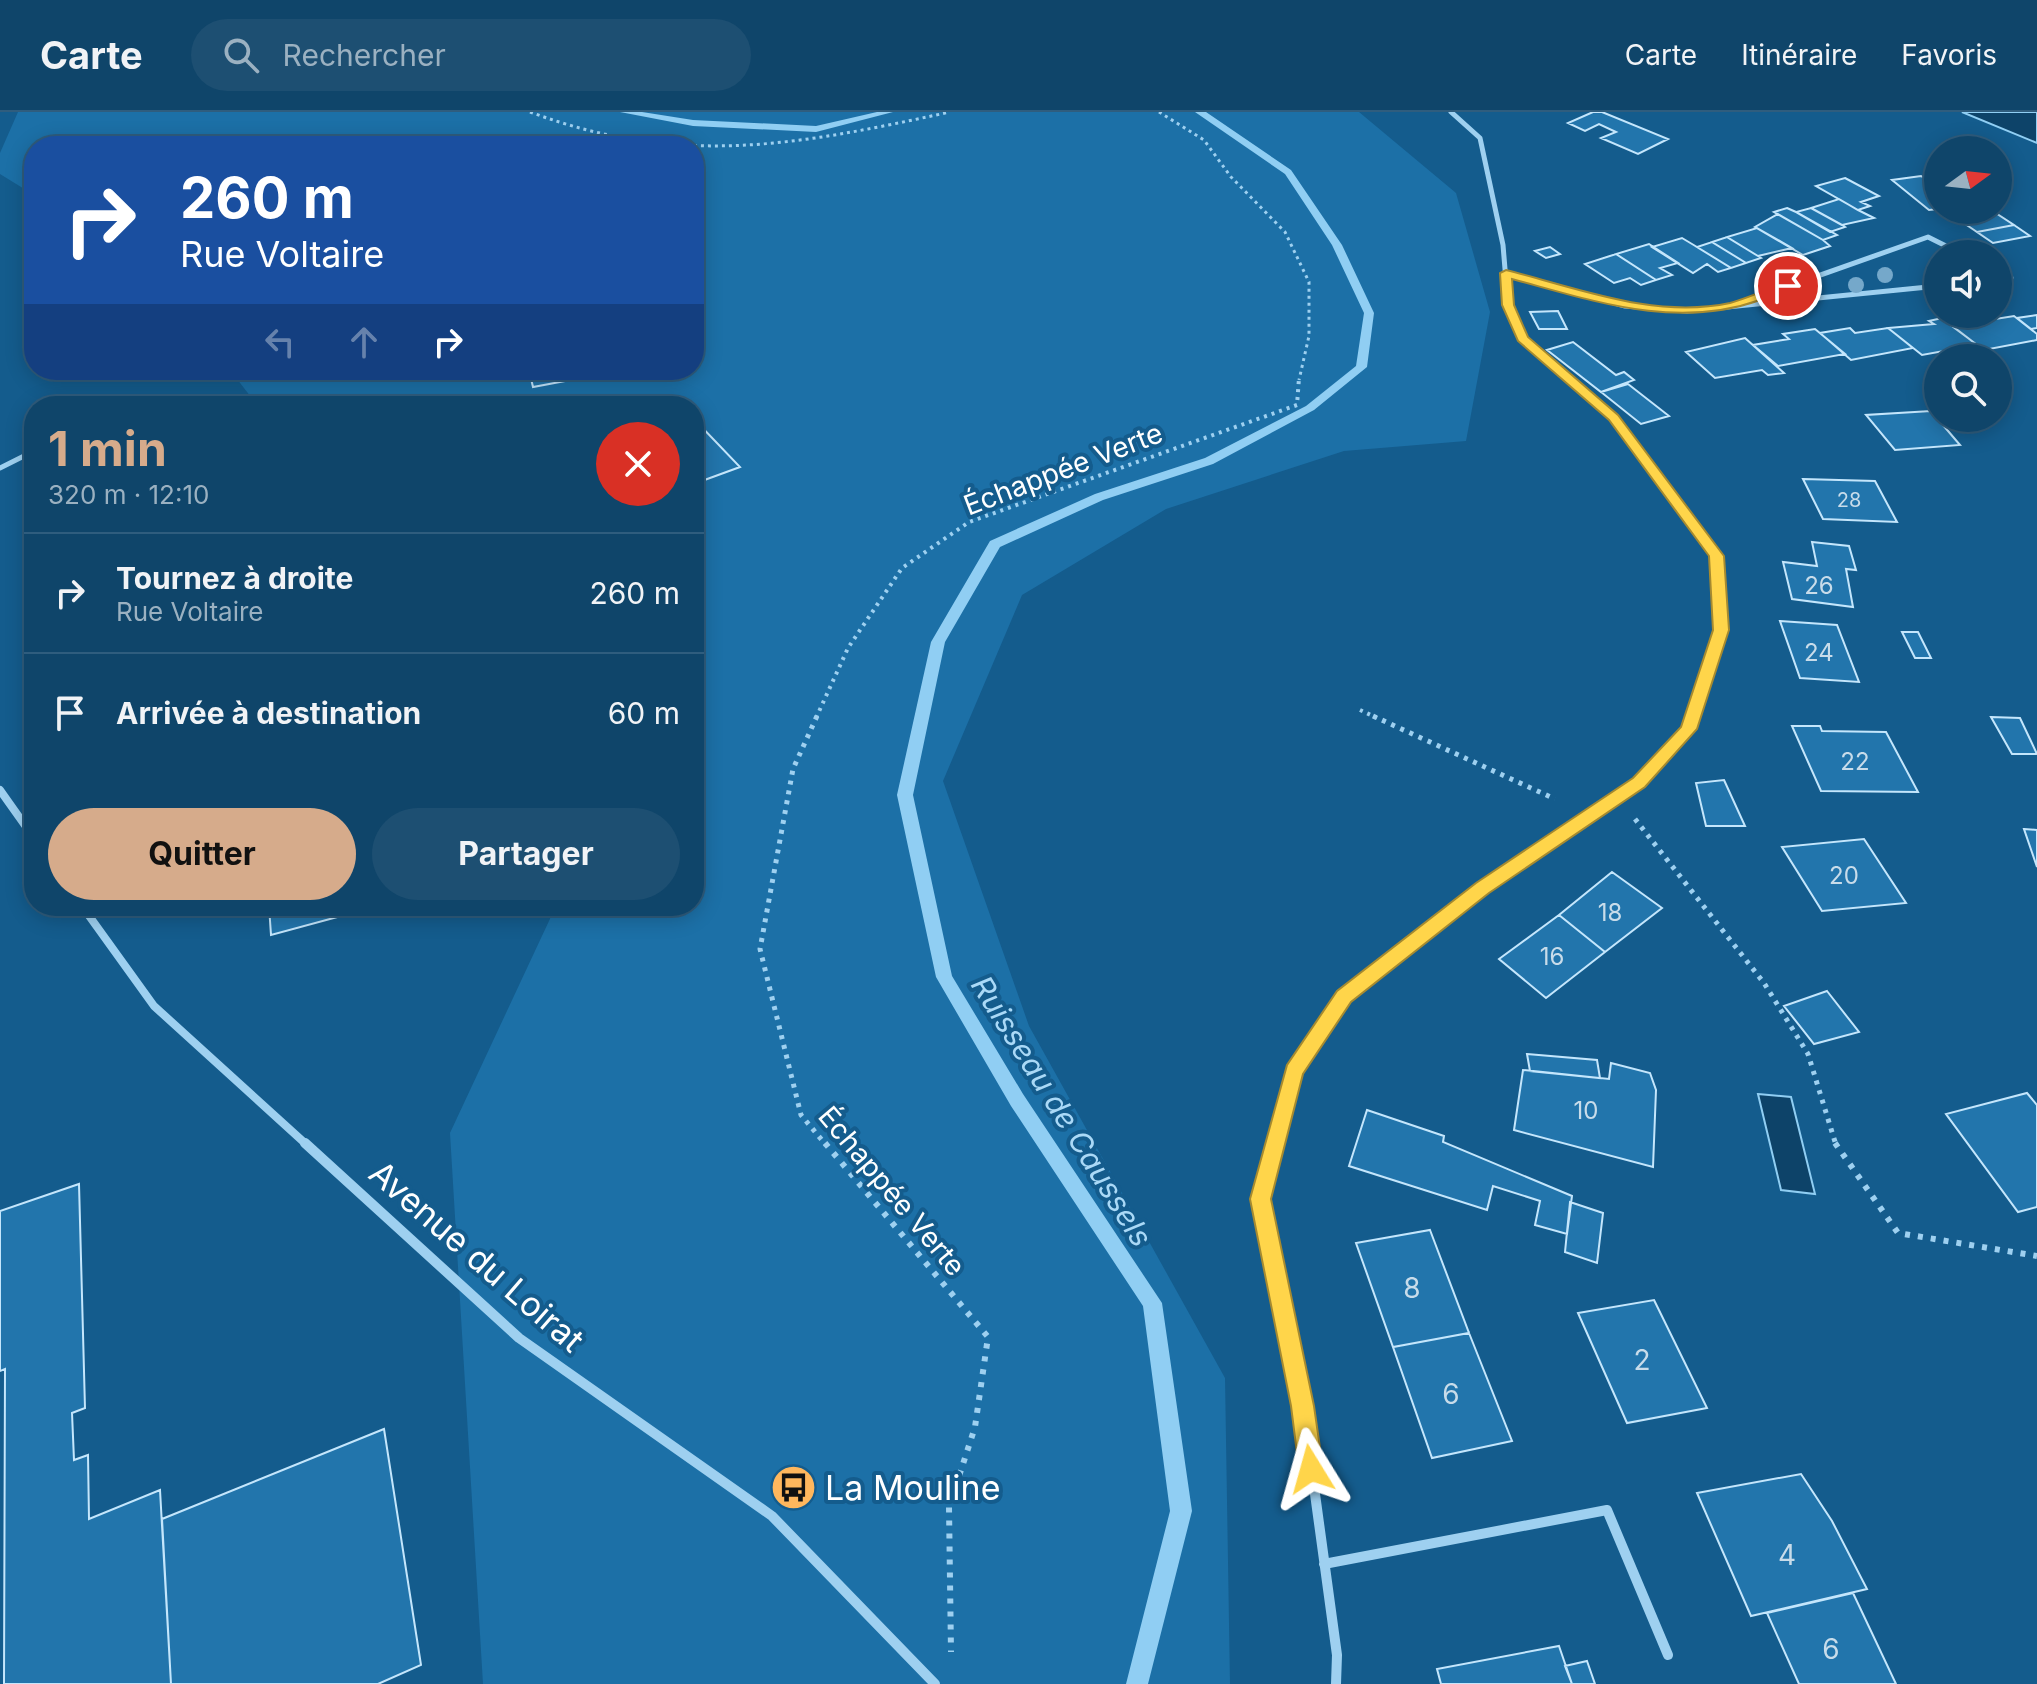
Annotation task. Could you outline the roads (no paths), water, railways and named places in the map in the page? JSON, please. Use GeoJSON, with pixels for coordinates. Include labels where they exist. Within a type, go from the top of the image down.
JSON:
{"type":"FeatureCollection","features":[{"type":"Feature","properties":{"kind":"street"},"geometry":{"type":"LineString","coordinates":[[1336,1684],[1337,1655],[1303,1406],[1260,1199],[1294,1071],[1344,997],[1482,888],[1639,782],[1688,729],[1721,630],[1717,556],[1613,418],[1522,338],[1508,305],[1490,171],[1480,138],[1451,112]]}},
{"type":"Feature","properties":{"kind":"street"},"geometry":{"type":"LineString","coordinates":[[1732,306],[1928,237],[1934,240]]}},
{"type":"Feature","properties":{"kind":"street"},"geometry":{"type":"LineString","coordinates":[[1506,273],[1625,306],[1687,311],[1924,287]]}},
{"type":"Feature","properties":{"kind":"street"},"geometry":{"type":"LineString","coordinates":[[0,790],[24,824]]}},
{"type":"Feature","properties":{"kind":"street","name":"Avenue du Loirat"},"geometry":{"type":"LineString","coordinates":[[89,916],[154,1006],[519,1338],[772,1516],[935,1684]]}},
{"type":"Feature","properties":{"kind":"street"},"geometry":{"type":"LineString","coordinates":[[1324,1564],[1607,1510],[1668,1655]]}},
{"type":"Feature","properties":{"kind":"lane"},"geometry":{"type":"LineString","coordinates":[[0,468],[24,456]]}},
{"type":"Feature","properties":{"kind":"waterway","name":"Ruisseau de Caussels"},"geometry":{"type":"LineString","coordinates":[[625,112],[693,123],[816,129],[888,112]]}},
{"type":"Feature","properties":{"kind":"waterway","name":"Ruisseau de Caussels"},"geometry":{"type":"LineString","coordinates":[[1137,1684],[1181,1511],[1152,1303],[1017,1100],[944,977],[905,795],[938,642],[995,544],[1099,497],[1209,461],[1310,408],[1361,367],[1369,313],[1337,245],[1288,172],[1200,112]]}},
{"type":"Feature","properties":{"kind":"place","name":"La Mouline"},"geometry":{"type":"Point","coordinates":[794,1487]}}]}
